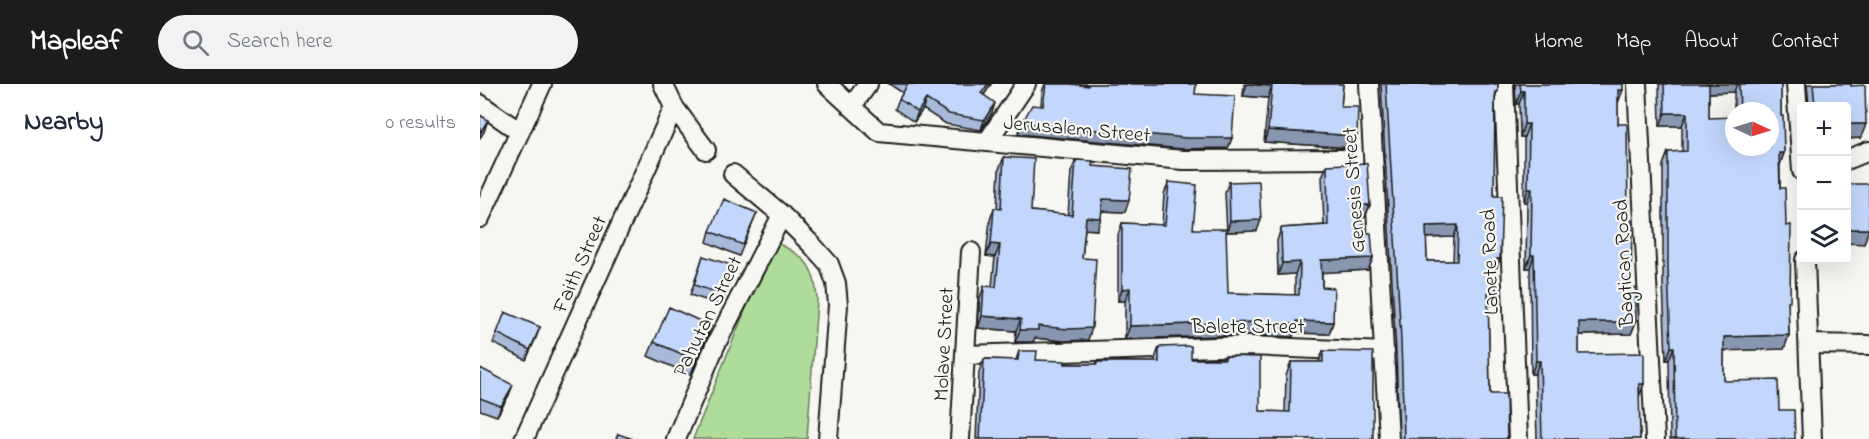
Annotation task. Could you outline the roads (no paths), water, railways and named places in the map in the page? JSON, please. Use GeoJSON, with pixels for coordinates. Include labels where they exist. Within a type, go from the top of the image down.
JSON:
{"type":"FeatureCollection","features":[{"type":"Feature","properties":{"kind":"street"},"geometry":{"type":"LineString","coordinates":[[480,218],[542,84]]}},
{"type":"Feature","properties":{"kind":"street"},"geometry":{"type":"LineString","coordinates":[[663,84],[674,107],[706,150]]}},
{"type":"Feature","properties":{"kind":"street","name":"Jerusalem Street"},"geometry":{"type":"LineString","coordinates":[[827,84],[879,132],[1183,160],[1342,159]]}},
{"type":"Feature","properties":{"kind":"street"},"geometry":{"type":"LineString","coordinates":[[852,106],[868,84]]}},
{"type":"Feature","properties":{"kind":"street"},"geometry":{"type":"LineString","coordinates":[[987,142],[1026,84]]}},
{"type":"Feature","properties":{"kind":"street","name":"Genesis Street"},"geometry":{"type":"LineString","coordinates":[[1369,84],[1389,439]]}},
{"type":"Feature","properties":{"kind":"street","name":"Lanete Road"},"geometry":{"type":"LineString","coordinates":[[1504,84],[1518,439]]}},
{"type":"Feature","properties":{"kind":"street","name":"Bagtican Road"},"geometry":{"type":"LineString","coordinates":[[1636,84],[1655,439]]}},
{"type":"Feature","properties":{"kind":"street"},"geometry":{"type":"LineString","coordinates":[[1796,84],[1801,156]]}},
{"type":"Feature","properties":{"kind":"street"},"geometry":{"type":"LineString","coordinates":[[480,104],[520,132]]}},
{"type":"Feature","properties":{"kind":"street","name":"Faith Street"},"geometry":{"type":"LineString","coordinates":[[524,439],[674,107]]}},
{"type":"Feature","properties":{"kind":"street"},"geometry":{"type":"LineString","coordinates":[[1851,158],[1869,151]]}},
{"type":"Feature","properties":{"kind":"street"},"geometry":{"type":"LineString","coordinates":[[733,174],[782,215],[829,264],[836,283],[838,305],[828,439]]}},
{"type":"Feature","properties":{"kind":"street","name":"Pahutan Street"},"geometry":{"type":"LineString","coordinates":[[676,439],[715,346],[782,215]]}},
{"type":"Feature","properties":{"kind":"street","name":"Molave Street"},"geometry":{"type":"LineString","coordinates":[[960,439],[971,252]]}},
{"type":"Feature","properties":{"kind":"street"},"geometry":{"type":"LineString","coordinates":[[1806,264],[1812,439]]}},
{"type":"Feature","properties":{"kind":"street"},"geometry":{"type":"LineString","coordinates":[[1809,344],[1869,345]]}},
{"type":"Feature","properties":{"kind":"street","name":"Balete Street"},"geometry":{"type":"LineString","coordinates":[[966,355],[1248,346],[1385,352]]}}]}
